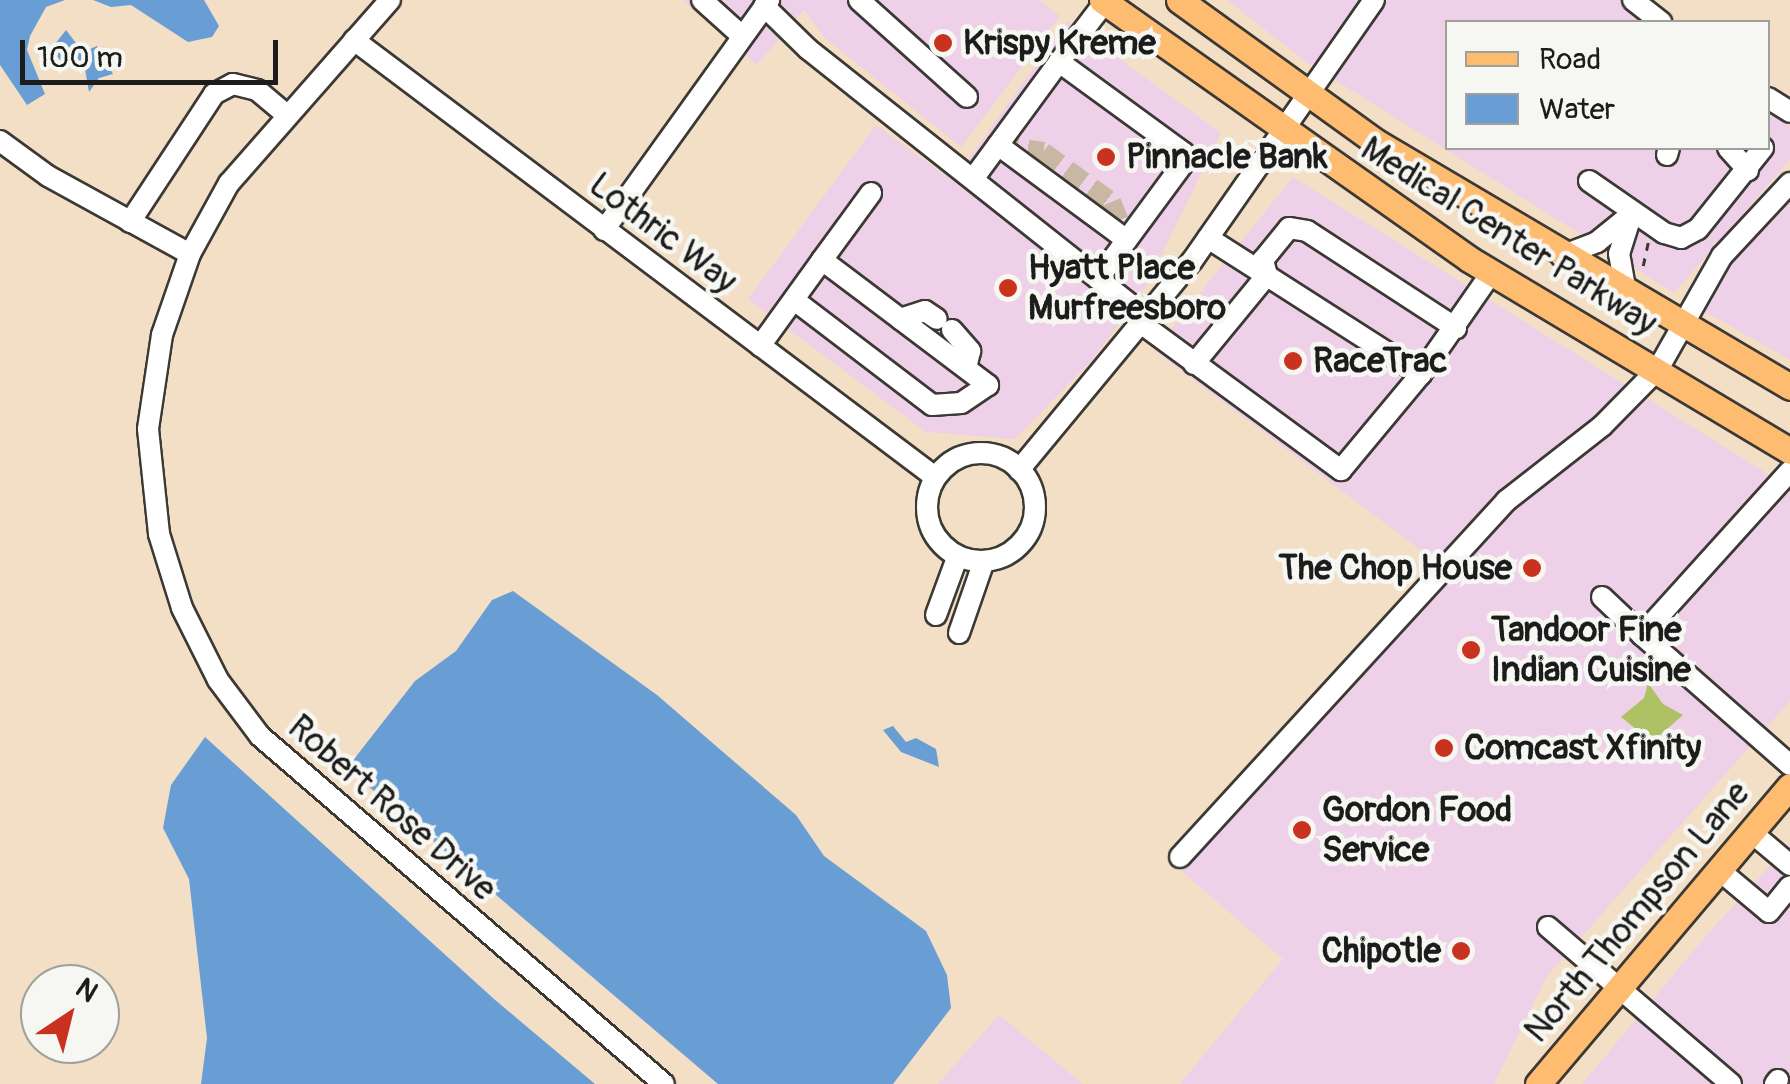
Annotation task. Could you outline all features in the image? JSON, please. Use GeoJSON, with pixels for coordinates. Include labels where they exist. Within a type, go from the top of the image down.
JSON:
{"type":"FeatureCollection","features":[{"type":"Feature","properties":{"kind":"main road","name":"Medical Center Parkway"},"geometry":{"type":"LineString","coordinates":[[1178,0],[1308,93],[1562,256],[1790,386]]}},
{"type":"Feature","properties":{"kind":"main road","name":"Medical Center Parkway"},"geometry":{"type":"LineString","coordinates":[[1103,1],[1282,133],[1492,272],[1790,451]]}},
{"type":"Feature","properties":{"kind":"main road","name":"North Thompson Lane"},"geometry":{"type":"LineString","coordinates":[[1538,1084],[1790,786]]}},
{"type":"Feature","properties":{"kind":"street","name":"Robert Rose Drive"},"geometry":{"type":"LineString","coordinates":[[390,0],[229,183],[190,254],[162,335],[148,429],[159,534],[182,608],[218,680],[260,736],[312,787],[664,1084]]}},
{"type":"Feature","properties":{"kind":"street"},"geometry":{"type":"LineString","coordinates":[[702,0],[742,36]]}},
{"type":"Feature","properties":{"kind":"street"},"geometry":{"type":"LineString","coordinates":[[859,0],[967,97]]}},
{"type":"Feature","properties":{"kind":"street"},"geometry":{"type":"LineString","coordinates":[[1019,470],[1145,321],[1208,238],[1374,0]]}},
{"type":"Feature","properties":{"kind":"street"},"geometry":{"type":"LineString","coordinates":[[1633,0],[1659,20]]}},
{"type":"Feature","properties":{"kind":"street"},"geometry":{"type":"LineString","coordinates":[[974,179],[1103,1]]}},
{"type":"Feature","properties":{"kind":"street"},"geometry":{"type":"LineString","coordinates":[[604,230],[766,3],[808,49],[1098,278],[1194,364],[1341,470],[1421,374],[1492,272]]}},
{"type":"Feature","properties":{"kind":"street","name":"Lothric Way"},"geometry":{"type":"LineString","coordinates":[[354,40],[935,477]]}},
{"type":"Feature","properties":{"kind":"street"},"geometry":{"type":"LineString","coordinates":[[1059,62],[1184,153],[1098,278]]}},
{"type":"Feature","properties":{"kind":"street"},"geometry":{"type":"LineString","coordinates":[[130,222],[214,94],[233,84],[257,90],[287,115]]}},
{"type":"Feature","properties":{"kind":"street"},"geometry":{"type":"LineString","coordinates":[[0,141],[130,222],[190,254]]}},
{"type":"Feature","properties":{"kind":"street"},"geometry":{"type":"LineString","coordinates":[[998,145],[1126,240]]}},
{"type":"Feature","properties":{"kind":"street"},"geometry":{"type":"LineString","coordinates":[[1730,150],[1748,170]]}},
{"type":"Feature","properties":{"kind":"street"},"geometry":{"type":"LineString","coordinates":[[1589,181],[1632,212],[1681,238],[1698,229],[1762,150]]}},
{"type":"Feature","properties":{"kind":"street"},"geometry":{"type":"LineString","coordinates":[[1180,857],[1506,501],[1602,426],[1658,369],[1722,256],[1790,183]]}},
{"type":"Feature","properties":{"kind":"street"},"geometry":{"type":"LineString","coordinates":[[760,346],[871,193]]}},
{"type":"Feature","properties":{"kind":"street"},"geometry":{"type":"LineString","coordinates":[[1562,256],[1597,242],[1632,212]]}},
{"type":"Feature","properties":{"kind":"street"},"geometry":{"type":"LineString","coordinates":[[1626,293],[1619,254],[1632,212]]}},
{"type":"Feature","properties":{"kind":"street"},"geometry":{"type":"LineString","coordinates":[[1266,275],[1263,260],[1289,228],[1307,231],[1456,328]]}},
{"type":"Feature","properties":{"kind":"street"},"geometry":{"type":"LineString","coordinates":[[1208,238],[1421,374]]}},
{"type":"Feature","properties":{"kind":"street"},"geometry":{"type":"LineString","coordinates":[[794,300],[932,405],[961,403],[988,385],[822,260]]}},
{"type":"Feature","properties":{"kind":"street"},"geometry":{"type":"LineString","coordinates":[[1194,364],[1266,275]]}},
{"type":"Feature","properties":{"kind":"street"},"geometry":{"type":"LineString","coordinates":[[900,319],[925,311],[944,324],[970,351],[966,368]]}},
{"type":"Feature","properties":{"kind":"street"},"geometry":{"type":"LineString","coordinates":[[978,453],[1019,470],[1032,489],[1033,523],[1012,552],[984,561],[957,558],[932,532],[926,513],[935,477],[947,464],[978,453]]}},
{"type":"Feature","properties":{"kind":"street"},"geometry":{"type":"LineString","coordinates":[[1642,636],[1790,470]]}},
{"type":"Feature","properties":{"kind":"street"},"geometry":{"type":"LineString","coordinates":[[936,615],[957,558]]}},
{"type":"Feature","properties":{"kind":"street"},"geometry":{"type":"LineString","coordinates":[[959,633],[984,561]]}},
{"type":"Feature","properties":{"kind":"street"},"geometry":{"type":"LineString","coordinates":[[1602,598],[1790,764]]}},
{"type":"Feature","properties":{"kind":"street"},"geometry":{"type":"LineString","coordinates":[[1751,832],[1790,865]]}},
{"type":"Feature","properties":{"kind":"street"},"geometry":{"type":"LineString","coordinates":[[1719,870],[1768,912],[1790,886]]}},
{"type":"Feature","properties":{"kind":"street"},"geometry":{"type":"LineString","coordinates":[[1548,928],[1731,1084]]}},
{"type":"Feature","properties":{"kind":"path"},"geometry":{"type":"LineString","coordinates":[[1642,266],[1652,236]]}},
{"type":"Feature","properties":{"kind":"shaded area"},"geometry":{"type":"Polygon","coordinates":[[[683,0],[1039,0],[1060,16],[961,147],[825,38],[804,10],[757,65],[683,0]]]}},
{"type":"Feature","properties":{"kind":"shaded area"},"geometry":{"type":"Polygon","coordinates":[[[1227,0],[1620,0],[1647,20],[1445,20],[1445,149],[1305,61],[1227,0]]]}},
{"type":"Feature","properties":{"kind":"shaded area"},"geometry":{"type":"Polygon","coordinates":[[[1067,21],[1221,133],[1144,290],[1092,360],[1015,439],[926,432],[748,299],[876,125],[953,181],[1067,21]]]}},
{"type":"Feature","properties":{"kind":"shaded area"},"geometry":{"type":"Polygon","coordinates":[[[1770,111],[1790,126],[1790,160],[1674,293],[1447,150],[1770,150],[1770,111]]]}},
{"type":"Feature","properties":{"kind":"shaded area"},"geometry":{"type":"Polygon","coordinates":[[[1293,177],[1790,488],[1790,701],[1547,976],[1494,1084],[1180,1084],[1283,959],[1177,867],[1450,572],[1154,350],[1293,177]]]}},
{"type":"Feature","properties":{"kind":"shaded area"},"geometry":{"type":"Polygon","coordinates":[[[1790,195],[1790,360],[1704,311],[1734,258],[1790,195]]]}},
{"type":"Feature","properties":{"kind":"shaded area"},"geometry":{"type":"Polygon","coordinates":[[[1790,844],[1790,1084],[1582,1084],[1706,936],[1790,844]]]}},
{"type":"Feature","properties":{"kind":"shaded area"},"geometry":{"type":"Polygon","coordinates":[[[999,1015],[1083,1084],[938,1084],[999,1015]]]}},
{"type":"Feature","properties":{"kind":"green space"},"geometry":{"type":"Polygon","coordinates":[[[1648,683],[1663,704],[1683,715],[1652,742],[1621,717],[1644,698],[1648,683]]]}},
{"type":"Feature","properties":{"kind":"water"},"geometry":{"type":"Polygon","coordinates":[[[0,0],[65,0],[46,7],[30,36],[27,50],[45,94],[27,105],[0,65],[0,0]]]}},
{"type":"Feature","properties":{"kind":"water"},"geometry":{"type":"Polygon","coordinates":[[[93,0],[204,0],[219,26],[212,37],[188,42],[131,5],[111,7],[93,0]]]}},
{"type":"Feature","properties":{"kind":"water"},"geometry":{"type":"Polygon","coordinates":[[[66,30],[83,52],[97,46],[113,74],[99,78],[89,92],[85,69],[73,69],[69,54],[60,60],[51,49],[66,30]]]}},
{"type":"Feature","properties":{"kind":"water"},"geometry":{"type":"Polygon","coordinates":[[[513,591],[657,695],[796,815],[824,856],[926,931],[947,975],[951,1008],[893,1084],[718,1084],[347,768],[415,681],[456,651],[492,600],[513,591]]]}},
{"type":"Feature","properties":{"kind":"water"},"geometry":{"type":"Polygon","coordinates":[[[893,726],[906,742],[916,738],[936,749],[939,767],[901,752],[883,730],[893,726]]]}},
{"type":"Feature","properties":{"kind":"water"},"geometry":{"type":"Polygon","coordinates":[[[205,737],[494,999],[595,1084],[201,1084],[207,1038],[189,879],[163,828],[171,785],[205,737]]]}},
{"type":"Feature","properties":{"kind":"tunnel"},"geometry":{"type":"LineString","coordinates":[[998,145],[1043,152],[1111,202],[1127,240]]}},
{"type":"Feature","properties":{"kind":"place","name":"Krispy Kreme"},"geometry":{"type":"Point","coordinates":[943,43]}},
{"type":"Feature","properties":{"kind":"place","name":"Pinnacle Bank"},"geometry":{"type":"Point","coordinates":[1106,157]}},
{"type":"Feature","properties":{"kind":"place","name":"Hyatt Place Murfreesboro"},"geometry":{"type":"Point","coordinates":[1008,288]}},
{"type":"Feature","properties":{"kind":"place","name":"RaceTrac"},"geometry":{"type":"Point","coordinates":[1293,361]}},
{"type":"Feature","properties":{"kind":"place","name":"The Chop House"},"geometry":{"type":"Point","coordinates":[1532,568]}},
{"type":"Feature","properties":{"kind":"place","name":"Tandoor Fine Indian Cuisine"},"geometry":{"type":"Point","coordinates":[1471,650]}},
{"type":"Feature","properties":{"kind":"place","name":"Comcast Xfinity"},"geometry":{"type":"Point","coordinates":[1444,748]}},
{"type":"Feature","properties":{"kind":"place","name":"Gordon Food Service"},"geometry":{"type":"Point","coordinates":[1302,830]}},
{"type":"Feature","properties":{"kind":"place","name":"Chipotle"},"geometry":{"type":"Point","coordinates":[1461,951]}}]}
